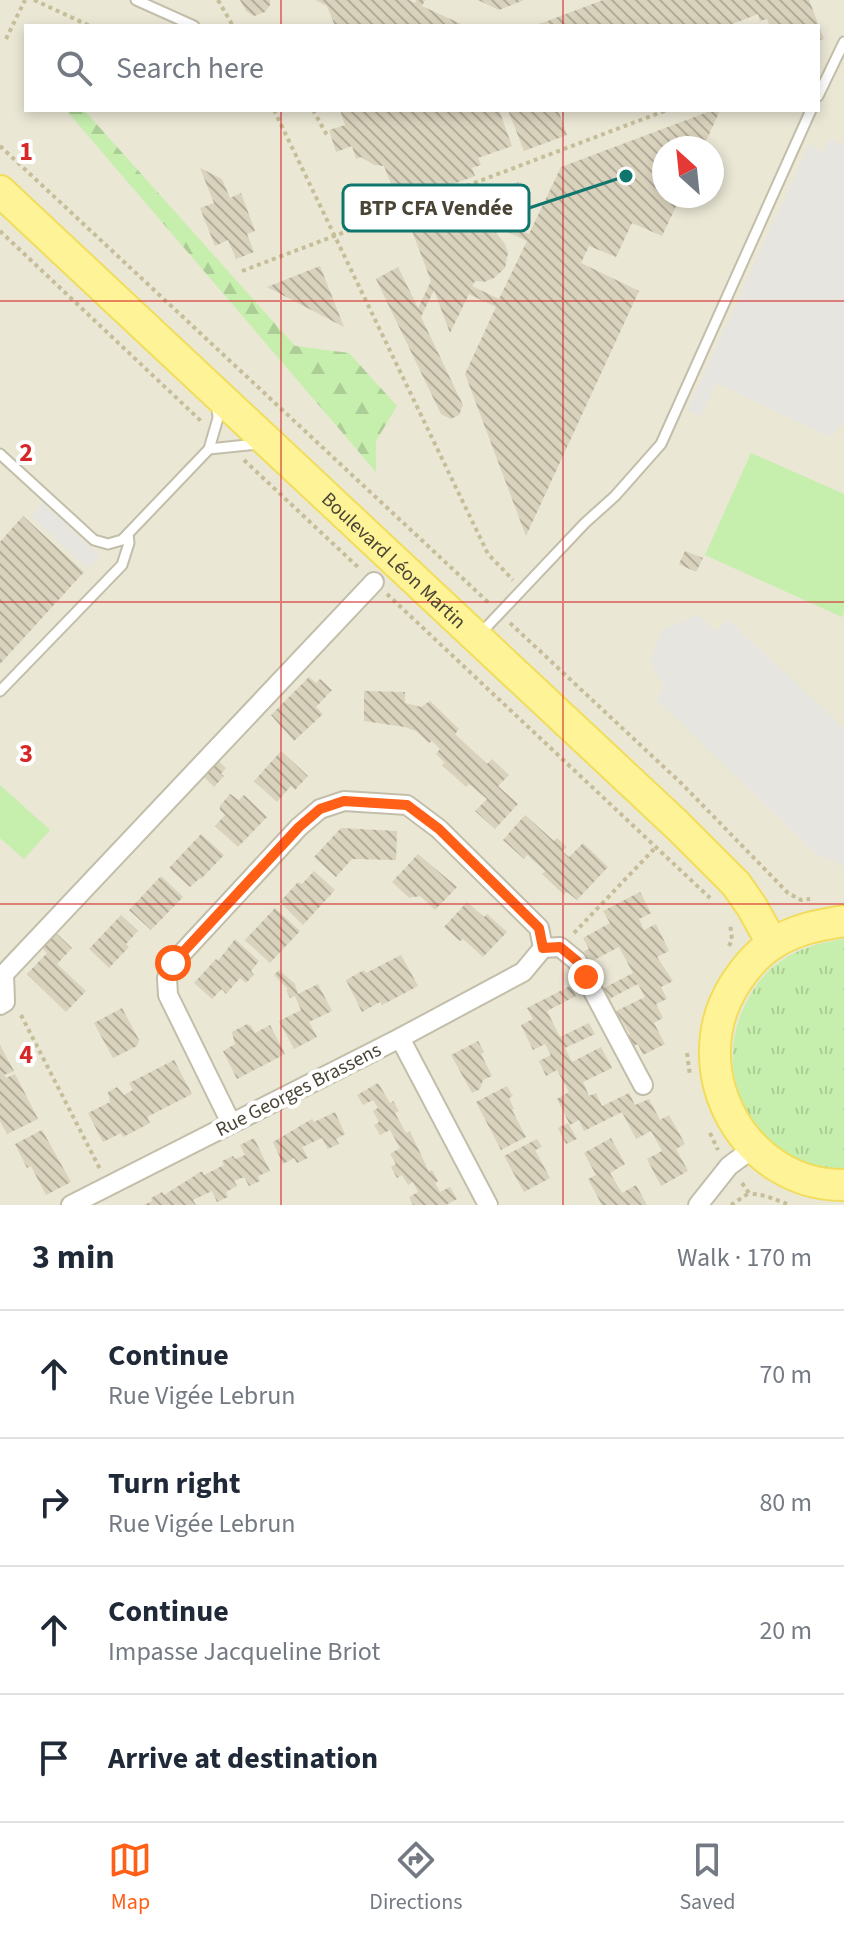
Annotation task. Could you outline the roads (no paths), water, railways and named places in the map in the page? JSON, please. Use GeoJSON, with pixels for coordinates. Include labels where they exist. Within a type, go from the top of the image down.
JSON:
{"type":"FeatureCollection","features":[{"type":"Feature","properties":{"kind":"main road","name":"Boulevard Léon Martin"},"geometry":{"type":"LineString","coordinates":[[0,191],[677,825],[736,884],[772,943]]}},
{"type":"Feature","properties":{"kind":"main road"},"geometry":{"type":"LineString","coordinates":[[844,921],[806,927],[772,943],[743,970],[723,1003],[714,1041],[716,1080],[740,1157],[825,1186],[844,1185]]}},
{"type":"Feature","properties":{"kind":"street"},"geometry":{"type":"LineString","coordinates":[[0,1005],[5,1002],[4,974],[374,582]]}},
{"type":"Feature","properties":{"kind":"street"},"geometry":{"type":"LineString","coordinates":[[231,1123],[168,995],[167,978],[173,963],[299,827],[320,809],[344,801],[407,805],[439,829],[539,928],[551,948],[577,961],[643,1085]]}},
{"type":"Feature","properties":{"kind":"street"},"geometry":{"type":"LineString","coordinates":[[400,1038],[523,972],[551,948]]}},
{"type":"Feature","properties":{"kind":"street","name":"Rue Georges Brassens"},"geometry":{"type":"LineString","coordinates":[[71,1205],[400,1038],[488,1205]]}},
{"type":"Feature","properties":{"kind":"street"},"geometry":{"type":"LineString","coordinates":[[698,1205],[740,1157]]}},
{"type":"Feature","properties":{"kind":"lane"},"geometry":{"type":"LineString","coordinates":[[136,0],[190,24]]}},
{"type":"Feature","properties":{"kind":"lane"},"geometry":{"type":"LineString","coordinates":[[820,92],[844,42]]}},
{"type":"Feature","properties":{"kind":"lane"},"geometry":{"type":"LineString","coordinates":[[477,637],[585,523],[615,496],[661,444],[810,112]]}},
{"type":"Feature","properties":{"kind":"lane"},"geometry":{"type":"LineString","coordinates":[[0,454],[94,540],[108,544],[122,540],[209,449],[218,418],[217,394]]}},
{"type":"Feature","properties":{"kind":"lane"},"geometry":{"type":"LineString","coordinates":[[209,449],[254,443],[273,446]]}},
{"type":"Feature","properties":{"kind":"lane"},"geometry":{"type":"LineString","coordinates":[[0,691],[122,565],[129,543],[128,534]]}},
{"type":"Feature","properties":{"kind":"place","name":"BTP CFA Vendée"},"geometry":{"type":"Point","coordinates":[626,176]}}]}
